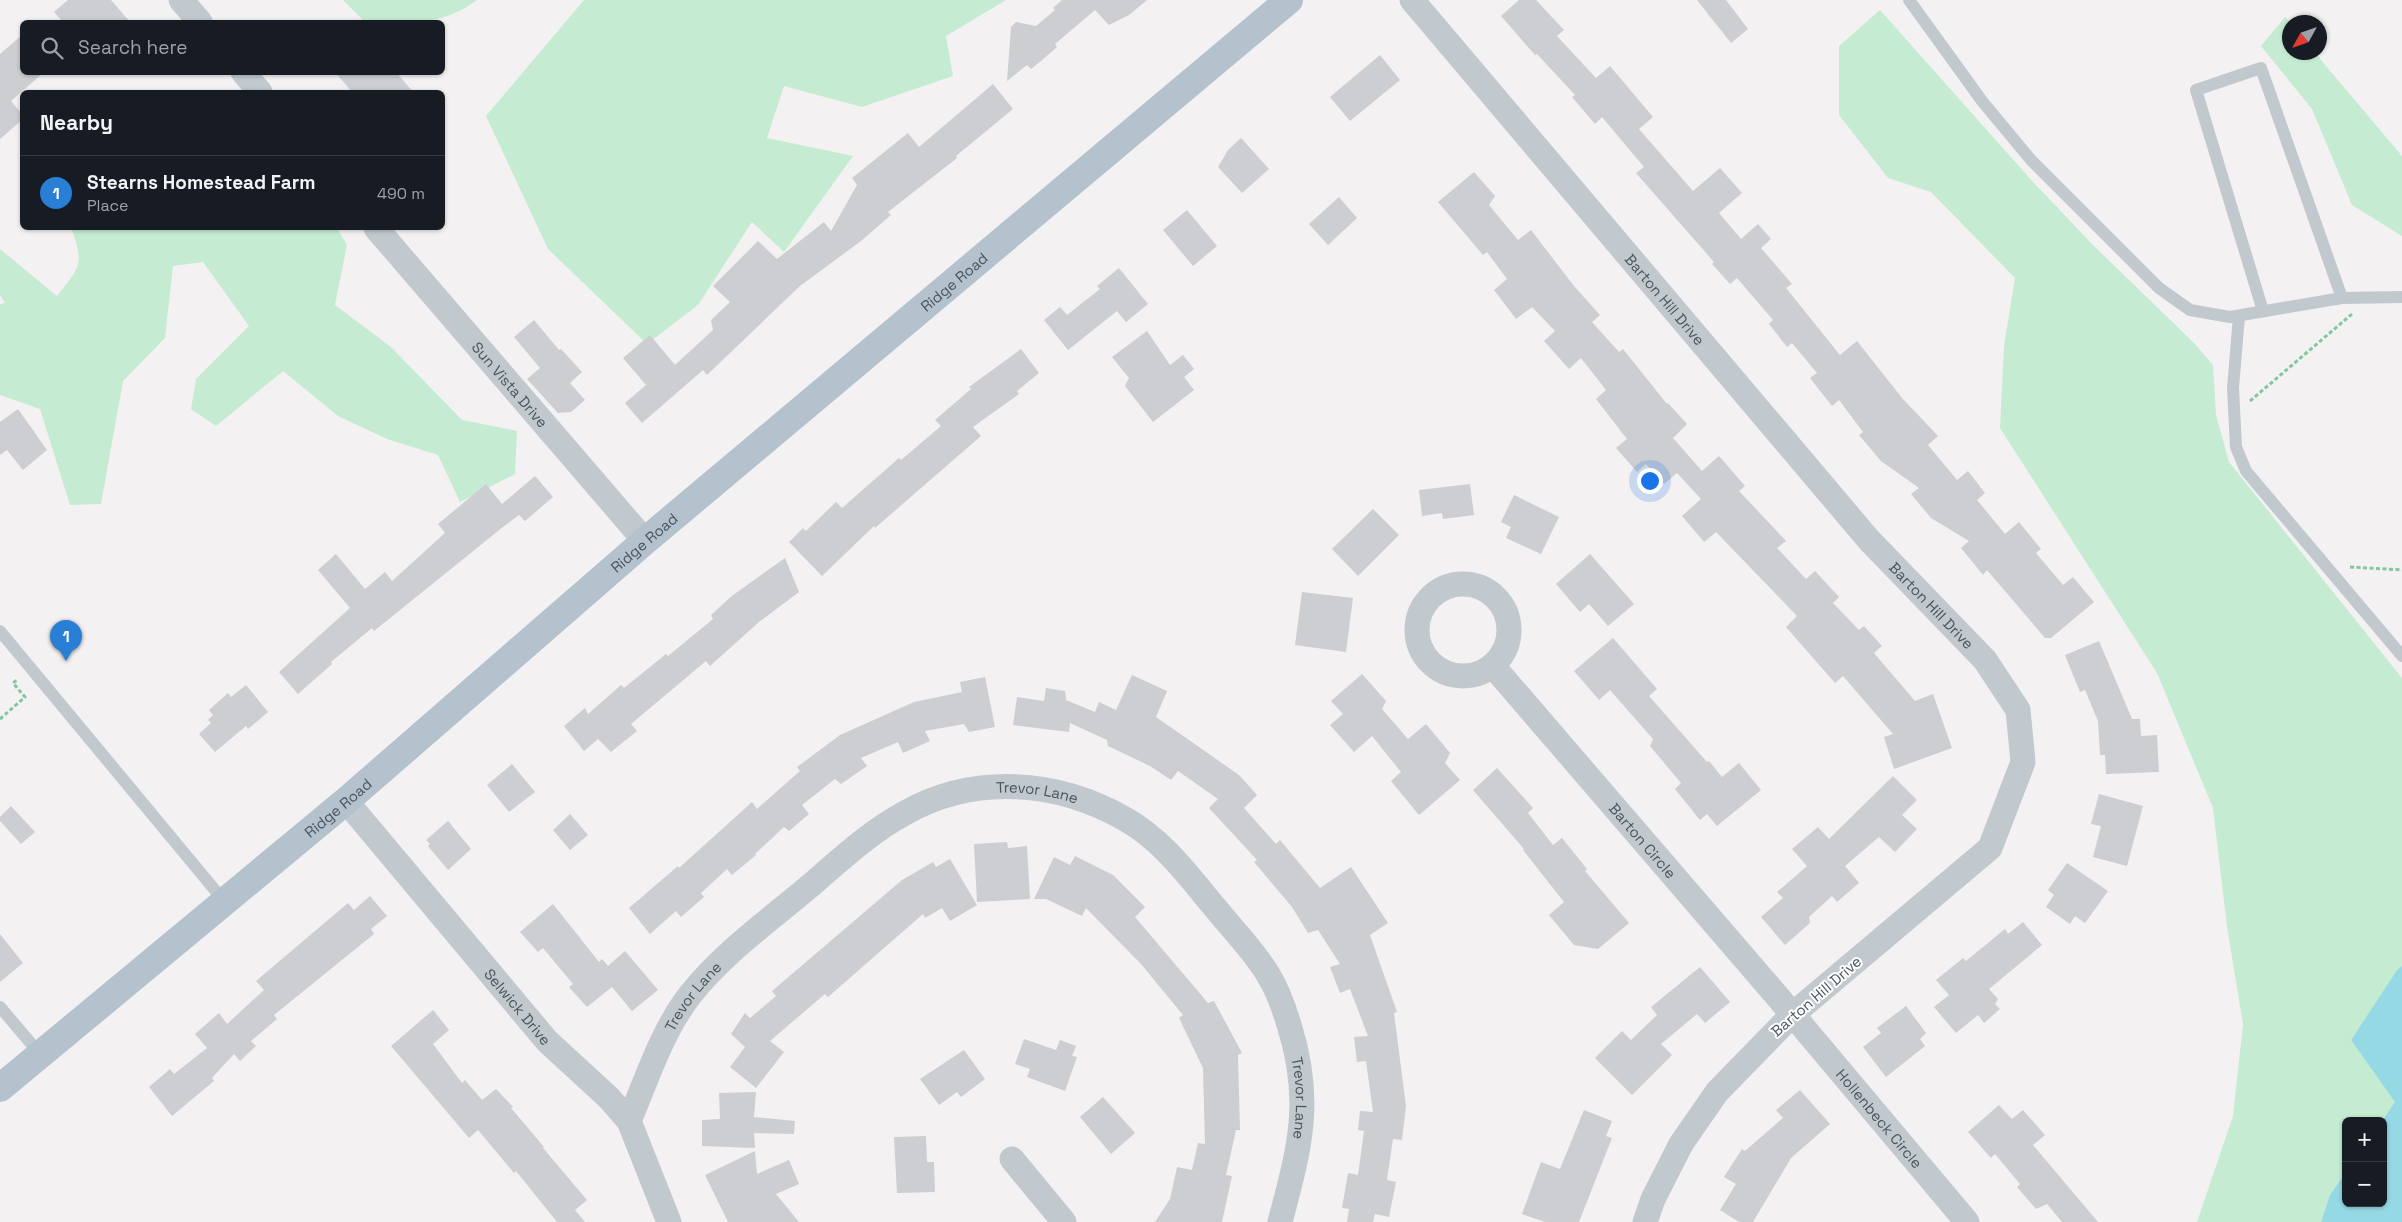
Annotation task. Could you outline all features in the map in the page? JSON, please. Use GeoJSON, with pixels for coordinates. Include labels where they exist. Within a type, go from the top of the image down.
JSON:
{"type":"FeatureCollection","features":[{"type":"Feature","properties":{"kind":"main road","name":"Ridge Road"},"geometry":{"type":"LineString","coordinates":[[0,1088],[346,801],[645,541],[1290,0]]}},
{"type":"Feature","properties":{"kind":"street"},"geometry":{"type":"LineString","coordinates":[[181,0],[198,20]]}},
{"type":"Feature","properties":{"kind":"street","name":"Barton Hill Drive"},"geometry":{"type":"LineString","coordinates":[[1412,0],[1869,540],[1985,660],[2018,710],[2024,762],[1990,848],[1793,1014],[1717,1092],[1681,1144],[1645,1222]]}},
{"type":"Feature","properties":{"kind":"street"},"geometry":{"type":"LineString","coordinates":[[246,75],[258,90]]}},
{"type":"Feature","properties":{"kind":"street","name":"Sun Vista Drive"},"geometry":{"type":"LineString","coordinates":[[378,230],[645,541]]}},
{"type":"Feature","properties":{"kind":"street","name":"Barton Circle"},"geometry":{"type":"LineString","coordinates":[[1493,666],[1793,1014]]}},
{"type":"Feature","properties":{"kind":"street","name":"Trevor Lane"},"geometry":{"type":"LineString","coordinates":[[629,1121],[664,1037],[688,997],[716,965],[874,832],[906,812],[942,796],[998,785],[1031,787],[1073,795],[1126,819],[1156,842],[1184,871],[1269,977],[1285,1011],[1296,1046],[1302,1084],[1302,1120],[1297,1157],[1280,1222]]}},
{"type":"Feature","properties":{"kind":"street","name":"Selwick Drive"},"geometry":{"type":"LineString","coordinates":[[346,801],[548,1041],[609,1098],[629,1121],[670,1222]]}},
{"type":"Feature","properties":{"kind":"street","name":"Hollenbeck Circle"},"geometry":{"type":"LineString","coordinates":[[1793,1014],[1967,1222]]}},
{"type":"Feature","properties":{"kind":"street"},"geometry":{"type":"LineString","coordinates":[[1012,1159],[1064,1222]]}},
{"type":"Feature","properties":{"kind":"lane"},"geometry":{"type":"LineString","coordinates":[[1909,0],[1982,101],[2031,160],[2159,288],[2190,310],[2230,317],[2342,298],[2402,298]]}},
{"type":"Feature","properties":{"kind":"lane"},"geometry":{"type":"LineString","coordinates":[[2263,312],[2196,90],[2261,68],[2342,298]]}},
{"type":"Feature","properties":{"kind":"lane"},"geometry":{"type":"LineString","coordinates":[[2238,316],[2232,388],[2236,447],[2246,471],[2402,656]]}},
{"type":"Feature","properties":{"kind":"lane"},"geometry":{"type":"LineString","coordinates":[[0,631],[224,902]]}},
{"type":"Feature","properties":{"kind":"lane"},"geometry":{"type":"LineString","coordinates":[[0,1007],[40,1054]]}},
{"type":"Feature","properties":{"kind":"path"},"geometry":{"type":"LineString","coordinates":[[2244,406],[2357,311],[2350,310]]}},
{"type":"Feature","properties":{"kind":"path"},"geometry":{"type":"LineString","coordinates":[[2347,567],[2402,570]]}},
{"type":"Feature","properties":{"kind":"path"},"geometry":{"type":"LineString","coordinates":[[0,719],[25,697],[13,683],[21,677]]}},
{"type":"Feature","properties":{"kind":"green space"},"geometry":{"type":"Polygon","coordinates":[[[343,0],[477,0],[464,9],[437,19],[363,20],[343,0]]]}},
{"type":"Feature","properties":{"kind":"green space"},"geometry":{"type":"Polygon","coordinates":[[[584,0],[1006,0],[946,36],[953,76],[862,107],[784,86],[767,138],[853,156],[784,252],[752,222],[698,305],[647,344],[548,249],[486,116],[584,0]]]}},
{"type":"Feature","properties":{"kind":"green space"},"geometry":{"type":"Polygon","coordinates":[[[1880,10],[2034,183],[2094,246],[2194,343],[2213,365],[2216,415],[2229,462],[2402,678],[2402,966],[2397,970],[2351,1040],[2396,1102],[2385,1117],[2342,1117],[2342,1178],[2330,1195],[2321,1222],[2197,1222],[2233,1116],[2243,1024],[2227,927],[2213,808],[2157,673],[2000,428],[2004,346],[2015,278],[1931,192],[1888,178],[1839,115],[1839,46],[1880,10]]]}},
{"type":"Feature","properties":{"kind":"green space"},"geometry":{"type":"Polygon","coordinates":[[[2282,21],[2282,60],[2321,60],[2402,156],[2402,236],[2352,205],[2312,109],[2261,46],[2282,21]]]}},
{"type":"Feature","properties":{"kind":"green space"},"geometry":{"type":"Polygon","coordinates":[[[72,230],[338,230],[347,245],[335,305],[391,347],[462,420],[517,431],[515,474],[460,502],[438,455],[387,439],[338,416],[283,371],[216,426],[191,409],[196,379],[249,326],[203,262],[173,266],[165,338],[123,381],[101,504],[70,505],[40,409],[0,395],[0,304],[5,303],[0,295],[0,249],[57,296],[78,265],[79,258],[72,230]]]}},
{"type":"Feature","properties":{"kind":"water"},"geometry":{"type":"Polygon","coordinates":[[[2402,966],[2402,1222],[2321,1222],[2330,1195],[2342,1178],[2342,1207],[2387,1207],[2387,1117],[2385,1117],[2395,1102],[2351,1040],[2397,970],[2402,966]]]}},
{"type":"Feature","properties":{"kind":"building"},"geometry":{"type":"Polygon","coordinates":[[[68,0],[111,0],[128,20],[61,20],[54,12],[68,0]]]}},
{"type":"Feature","properties":{"kind":"building"},"geometry":{"type":"Polygon","coordinates":[[[1062,0],[1147,0],[1129,15],[1109,25],[1095,10],[1055,44],[1057,47],[1041,61],[1031,69],[1027,65],[1007,81],[1011,27],[1016,22],[1036,26],[1055,10],[1053,8],[1062,0]]]}},
{"type":"Feature","properties":{"kind":"building"},"geometry":{"type":"Polygon","coordinates":[[[1519,0],[1536,0],[1564,30],[1557,36],[1596,78],[1610,66],[1653,117],[1639,129],[1693,191],[1720,168],[1742,193],[1719,213],[1741,239],[1758,224],[1771,239],[1761,248],[1792,284],[1786,288],[1840,355],[1857,341],[1902,398],[1938,436],[1928,445],[1957,480],[1968,471],[1985,493],[1977,500],[2005,534],[2019,522],[2041,549],[2036,553],[2063,585],[2073,577],[2094,602],[2051,638],[2045,638],[1987,570],[1983,575],[1961,548],[1969,541],[1931,518],[1911,494],[1919,488],[1881,461],[1859,435],[1863,432],[1839,400],[1832,406],[1810,378],[1817,373],[1792,343],[1787,347],[1769,324],[1773,320],[1737,278],[1730,284],[1712,264],[1714,262],[1636,173],[1644,167],[1602,117],[1595,124],[1572,97],[1575,95],[1537,54],[1535,55],[1501,16],[1519,0]]]}},
{"type":"Feature","properties":{"kind":"building"},"geometry":{"type":"Polygon","coordinates":[[[1697,0],[1726,0],[1748,29],[1731,43],[1697,0]]]}},
{"type":"Feature","properties":{"kind":"building"},"geometry":{"type":"Polygon","coordinates":[[[20,37],[20,75],[41,75],[24,90],[20,90],[20,93],[11,101],[20,112],[20,122],[0,139],[0,54],[20,37]]]}},
{"type":"Feature","properties":{"kind":"building"},"geometry":{"type":"Polygon","coordinates":[[[1380,55],[1400,80],[1350,121],[1330,97],[1380,55]]]}},
{"type":"Feature","properties":{"kind":"building"},"geometry":{"type":"Polygon","coordinates":[[[338,75],[399,75],[411,90],[350,90],[338,75]]]}},
{"type":"Feature","properties":{"kind":"building"},"geometry":{"type":"Polygon","coordinates":[[[993,84],[1013,109],[956,156],[957,158],[888,212],[891,215],[861,241],[800,286],[707,375],[703,370],[642,423],[625,403],[646,385],[623,358],[650,335],[675,365],[713,330],[711,320],[730,302],[713,286],[758,241],[777,259],[824,222],[831,231],[857,185],[852,178],[908,133],[919,147],[993,84]]]}},
{"type":"Feature","properties":{"kind":"building"},"geometry":{"type":"Polygon","coordinates":[[[1241,138],[1269,169],[1242,193],[1218,167],[1228,150],[1241,138]]]}},
{"type":"Feature","properties":{"kind":"building"},"geometry":{"type":"Polygon","coordinates":[[[1474,172],[1495,196],[1489,205],[1518,240],[1531,230],[1574,286],[1600,315],[1592,322],[1619,352],[1623,349],[1667,404],[1687,424],[1673,438],[1702,471],[1719,456],[1745,486],[1739,491],[1786,541],[1777,548],[1806,579],[1815,571],[1839,597],[1833,603],[1859,630],[1864,626],[1882,646],[1874,653],[1915,701],[1933,694],[1952,748],[1894,769],[1884,737],[1893,734],[1843,676],[1835,683],[1786,627],[1797,616],[1716,532],[1704,542],[1682,516],[1701,499],[1677,473],[1664,484],[1646,464],[1637,472],[1616,448],[1627,439],[1596,399],[1606,390],[1581,358],[1569,369],[1544,341],[1555,331],[1532,307],[1516,319],[1494,290],[1507,279],[1487,252],[1483,255],[1438,202],[1474,172]]]}},
{"type":"Feature","properties":{"kind":"building"},"geometry":{"type":"Polygon","coordinates":[[[1339,197],[1357,218],[1328,245],[1309,224],[1339,197]]]}},
{"type":"Feature","properties":{"kind":"building"},"geometry":{"type":"Polygon","coordinates":[[[1187,210],[1217,246],[1193,266],[1163,230],[1187,210]]]}},
{"type":"Feature","properties":{"kind":"building"},"geometry":{"type":"Polygon","coordinates":[[[1119,268],[1148,304],[1126,322],[1117,311],[1068,350],[1044,320],[1060,307],[1067,315],[1100,289],[1097,286],[1119,268]]]}},
{"type":"Feature","properties":{"kind":"building"},"geometry":{"type":"Polygon","coordinates":[[[534,320],[559,350],[561,349],[582,372],[570,383],[585,400],[571,412],[558,413],[527,379],[540,368],[514,337],[534,320]]]}},
{"type":"Feature","properties":{"kind":"building"},"geometry":{"type":"Polygon","coordinates":[[[1147,331],[1170,365],[1183,355],[1194,369],[1184,377],[1194,390],[1153,422],[1125,386],[1129,378],[1112,357],[1147,331]]]}},
{"type":"Feature","properties":{"kind":"building"},"geometry":{"type":"Polygon","coordinates":[[[1021,349],[1039,373],[1017,391],[1019,394],[973,427],[981,436],[875,528],[874,526],[822,576],[789,542],[803,528],[806,531],[836,502],[842,508],[899,458],[901,460],[941,426],[935,420],[971,389],[969,387],[1021,349]]]}},
{"type":"Feature","properties":{"kind":"building"},"geometry":{"type":"Polygon","coordinates":[[[18,409],[47,450],[23,470],[7,450],[0,455],[0,422],[18,409]]]}},
{"type":"Feature","properties":{"kind":"building"},"geometry":{"type":"Polygon","coordinates":[[[535,476],[553,497],[525,521],[519,515],[503,527],[374,631],[372,628],[331,662],[332,664],[298,694],[279,672],[350,608],[318,570],[336,554],[365,589],[385,572],[392,581],[445,533],[438,524],[486,484],[502,504],[535,476]]]}},
{"type":"Feature","properties":{"kind":"building"},"geometry":{"type":"Polygon","coordinates":[[[1470,484],[1474,515],[1443,519],[1442,513],[1422,516],[1419,490],[1470,484]]]}},
{"type":"Feature","properties":{"kind":"building"},"geometry":{"type":"Polygon","coordinates":[[[1514,495],[1559,517],[1541,554],[1506,538],[1511,527],[1501,522],[1514,495]]]}},
{"type":"Feature","properties":{"kind":"building"},"geometry":{"type":"Polygon","coordinates":[[[1373,509],[1399,535],[1358,576],[1332,549],[1373,509]]]}},
{"type":"Feature","properties":{"kind":"building"},"geometry":{"type":"Polygon","coordinates":[[[1590,554],[1634,604],[1608,626],[1589,604],[1580,612],[1556,584],[1590,554]]]}},
{"type":"Feature","properties":{"kind":"building"},"geometry":{"type":"Polygon","coordinates":[[[785,558],[799,592],[759,622],[710,666],[706,661],[631,724],[637,731],[611,752],[598,739],[584,751],[564,726],[585,708],[588,714],[621,685],[624,688],[666,654],[668,656],[713,619],[711,615],[733,595],[785,558]]]}},
{"type":"Feature","properties":{"kind":"building"},"geometry":{"type":"Polygon","coordinates":[[[1302,592],[1353,598],[1346,652],[1295,645],[1302,592]]]}},
{"type":"Feature","properties":{"kind":"building"},"geometry":{"type":"Polygon","coordinates":[[[1613,638],[1657,689],[1649,696],[1707,762],[1709,761],[1722,777],[1739,763],[1761,790],[1717,826],[1707,814],[1700,820],[1675,789],[1681,783],[1650,746],[1653,739],[1610,690],[1599,700],[1574,671],[1613,638]]]}},
{"type":"Feature","properties":{"kind":"building"},"geometry":{"type":"Polygon","coordinates":[[[2099,641],[2132,719],[2140,719],[2141,736],[2157,735],[2159,772],[2106,774],[2105,755],[2100,755],[2098,721],[2085,690],[2080,692],[2065,655],[2099,641]]]}},
{"type":"Feature","properties":{"kind":"building"},"geometry":{"type":"Polygon","coordinates":[[[1362,674],[1386,701],[1382,709],[1408,739],[1426,724],[1450,753],[1445,763],[1460,780],[1419,815],[1391,781],[1401,772],[1372,736],[1354,752],[1330,725],[1343,714],[1331,701],[1362,674]]]}},
{"type":"Feature","properties":{"kind":"building"},"geometry":{"type":"Polygon","coordinates":[[[1132,675],[1167,691],[1156,717],[1239,775],[1257,795],[1244,808],[1276,844],[1280,840],[1320,888],[1351,867],[1388,923],[1370,935],[1397,1012],[1394,1013],[1406,1106],[1402,1140],[1393,1139],[1387,1180],[1396,1182],[1389,1217],[1375,1214],[1373,1222],[1347,1222],[1349,1209],[1342,1208],[1348,1173],[1358,1175],[1364,1131],[1358,1130],[1360,1111],[1373,1112],[1366,1061],[1357,1062],[1354,1037],[1368,1036],[1350,989],[1340,993],[1330,967],[1340,964],[1318,930],[1308,933],[1292,907],[1254,862],[1257,860],[1209,808],[1218,799],[1178,771],[1171,780],[1150,766],[1108,746],[1107,740],[1070,723],[1069,732],[1013,725],[1017,697],[1044,701],[1046,688],[1065,691],[1066,700],[1095,712],[1099,702],[1116,710],[1132,675]]]}},
{"type":"Feature","properties":{"kind":"building"},"geometry":{"type":"Polygon","coordinates":[[[985,677],[995,727],[969,732],[964,724],[925,731],[930,741],[903,753],[898,742],[861,758],[867,766],[841,784],[835,779],[802,805],[809,814],[789,831],[784,827],[756,855],[732,875],[727,869],[701,893],[704,897],[681,917],[676,911],[650,934],[629,908],[678,866],[679,868],[752,802],[757,809],[800,771],[797,767],[840,735],[914,702],[962,692],[960,682],[985,677]]]}},
{"type":"Feature","properties":{"kind":"building"},"geometry":{"type":"Polygon","coordinates":[[[246,685],[268,712],[248,729],[246,726],[215,752],[199,734],[211,723],[208,720],[213,715],[209,710],[228,693],[231,697],[246,685]]]}},
{"type":"Feature","properties":{"kind":"building"},"geometry":{"type":"Polygon","coordinates":[[[512,764],[535,792],[509,812],[487,785],[512,764]]]}},
{"type":"Feature","properties":{"kind":"building"},"geometry":{"type":"Polygon","coordinates":[[[1497,768],[1533,808],[1528,813],[1553,845],[1562,838],[1587,869],[1585,871],[1629,923],[1598,949],[1574,945],[1549,915],[1564,902],[1524,849],[1473,790],[1497,768]]]}},
{"type":"Feature","properties":{"kind":"building"},"geometry":{"type":"Polygon","coordinates":[[[1893,776],[1917,800],[1902,815],[1917,829],[1895,852],[1879,837],[1845,866],[1859,883],[1837,902],[1832,896],[1809,917],[1810,923],[1785,945],[1761,917],[1783,898],[1777,892],[1807,866],[1792,849],[1818,827],[1829,839],[1893,776]]]}},
{"type":"Feature","properties":{"kind":"building"},"geometry":{"type":"Polygon","coordinates":[[[2099,794],[2143,806],[2127,866],[2093,857],[2101,826],[2091,824],[2099,794]]]}},
{"type":"Feature","properties":{"kind":"building"},"geometry":{"type":"Polygon","coordinates":[[[11,806],[35,832],[21,844],[0,821],[0,817],[11,806]]]}},
{"type":"Feature","properties":{"kind":"building"},"geometry":{"type":"Polygon","coordinates":[[[570,814],[588,835],[570,850],[553,830],[570,814]]]}},
{"type":"Feature","properties":{"kind":"building"},"geometry":{"type":"Polygon","coordinates":[[[448,821],[471,849],[448,870],[428,846],[430,844],[426,840],[448,821]]]}},
{"type":"Feature","properties":{"kind":"building"},"geometry":{"type":"Polygon","coordinates":[[[1007,842],[1008,848],[1027,846],[1030,899],[977,902],[974,844],[1007,842]]]}},
{"type":"Feature","properties":{"kind":"building"},"geometry":{"type":"Polygon","coordinates":[[[1075,856],[1113,875],[1145,907],[1135,917],[1208,1003],[1214,1001],[1242,1053],[1238,1055],[1240,1130],[1236,1130],[1226,1175],[1232,1176],[1222,1222],[1155,1222],[1170,1199],[1177,1167],[1192,1170],[1198,1143],[1205,1144],[1203,1068],[1179,1018],[1183,1015],[1141,964],[1086,908],[1082,916],[1046,899],[1034,899],[1054,857],[1070,865],[1075,856]]]}},
{"type":"Feature","properties":{"kind":"building"},"geometry":{"type":"Polygon","coordinates":[[[950,859],[977,905],[950,921],[942,908],[925,918],[923,914],[828,997],[825,994],[770,1041],[784,1052],[756,1088],[730,1067],[745,1047],[731,1034],[745,1013],[750,1018],[776,996],[772,991],[902,880],[933,862],[936,867],[950,859]]]}},
{"type":"Feature","properties":{"kind":"building"},"geometry":{"type":"Polygon","coordinates":[[[2067,863],[2108,891],[2085,923],[2075,916],[2070,924],[2046,907],[2054,895],[2048,890],[2067,863]]]}},
{"type":"Feature","properties":{"kind":"building"},"geometry":{"type":"Polygon","coordinates":[[[370,896],[387,916],[371,929],[374,934],[274,1015],[277,1019],[251,1041],[256,1046],[240,1061],[234,1054],[212,1078],[214,1081],[172,1116],[149,1087],[170,1069],[174,1074],[207,1048],[195,1034],[219,1013],[227,1024],[264,990],[256,981],[348,903],[354,910],[370,896]]]}},
{"type":"Feature","properties":{"kind":"building"},"geometry":{"type":"Polygon","coordinates":[[[553,904],[599,962],[602,959],[608,966],[625,951],[658,990],[632,1011],[612,987],[587,1007],[569,987],[573,984],[543,948],[538,952],[520,932],[553,904]]]}},
{"type":"Feature","properties":{"kind":"building"},"geometry":{"type":"Polygon","coordinates":[[[2023,922],[2042,945],[1989,989],[1998,999],[1995,1004],[2000,1009],[1984,1023],[1978,1015],[1956,1033],[1934,1007],[1949,995],[1936,980],[1963,958],[1966,961],[2005,929],[2008,934],[2023,922]]]}},
{"type":"Feature","properties":{"kind":"building"},"geometry":{"type":"Polygon","coordinates":[[[0,934],[23,963],[0,982],[0,934]]]}},
{"type":"Feature","properties":{"kind":"building"},"geometry":{"type":"Polygon","coordinates":[[[1700,967],[1730,1002],[1705,1023],[1697,1014],[1661,1044],[1672,1055],[1632,1095],[1595,1058],[1622,1031],[1631,1040],[1657,1015],[1651,1007],[1700,967]]]}},
{"type":"Feature","properties":{"kind":"building"},"geometry":{"type":"Polygon","coordinates":[[[1906,1006],[1926,1033],[1920,1039],[1925,1046],[1886,1077],[1863,1047],[1881,1033],[1877,1028],[1906,1006]]]}},
{"type":"Feature","properties":{"kind":"building"},"geometry":{"type":"Polygon","coordinates":[[[433,1010],[449,1030],[433,1044],[462,1083],[465,1080],[482,1100],[496,1089],[513,1107],[511,1108],[587,1200],[575,1210],[585,1222],[557,1222],[516,1171],[514,1173],[478,1130],[469,1138],[391,1046],[433,1010]]]}},
{"type":"Feature","properties":{"kind":"building"},"geometry":{"type":"Polygon","coordinates":[[[1024,1039],[1056,1050],[1060,1040],[1076,1046],[1072,1056],[1077,1057],[1065,1091],[1027,1077],[1030,1069],[1015,1064],[1024,1039]]]}},
{"type":"Feature","properties":{"kind":"building"},"geometry":{"type":"Polygon","coordinates":[[[964,1050],[985,1079],[961,1097],[957,1092],[939,1105],[920,1079],[964,1050]]]}},
{"type":"Feature","properties":{"kind":"building"},"geometry":{"type":"Polygon","coordinates":[[[1800,1090],[1830,1124],[1791,1158],[1753,1222],[1739,1222],[1720,1210],[1736,1184],[1724,1177],[1742,1149],[1745,1151],[1783,1118],[1776,1110],[1800,1090]]]}},
{"type":"Feature","properties":{"kind":"building"},"geometry":{"type":"Polygon","coordinates":[[[756,1092],[754,1117],[795,1121],[794,1134],[754,1133],[755,1148],[702,1146],[702,1120],[720,1119],[719,1093],[756,1092]]]}},
{"type":"Feature","properties":{"kind":"building"},"geometry":{"type":"Polygon","coordinates":[[[1103,1097],[1135,1133],[1111,1154],[1080,1117],[1103,1097]]]}},
{"type":"Feature","properties":{"kind":"building"},"geometry":{"type":"Polygon","coordinates":[[[1999,1105],[2012,1119],[2023,1110],[2045,1135],[2033,1145],[2098,1222],[2062,1222],[2047,1204],[2036,1209],[2017,1187],[2020,1184],[1995,1154],[1991,1158],[1968,1132],[1999,1105]]]}},
{"type":"Feature","properties":{"kind":"building"},"geometry":{"type":"Polygon","coordinates":[[[1584,1110],[1612,1121],[1606,1136],[1612,1138],[1579,1222],[1545,1222],[1522,1214],[1541,1162],[1560,1169],[1584,1110]]]}},
{"type":"Feature","properties":{"kind":"building"},"geometry":{"type":"Polygon","coordinates":[[[926,1136],[927,1162],[934,1162],[935,1192],[897,1193],[894,1137],[926,1136]]]}},
{"type":"Feature","properties":{"kind":"building"},"geometry":{"type":"Polygon","coordinates":[[[755,1151],[757,1174],[789,1160],[799,1184],[776,1194],[799,1222],[728,1222],[705,1175],[755,1151]]]}},
{"type":"Feature","properties":{"kind":"place","name":"Stearns Homestead Farm"},"geometry":{"type":"Point","coordinates":[66,661]}}]}
